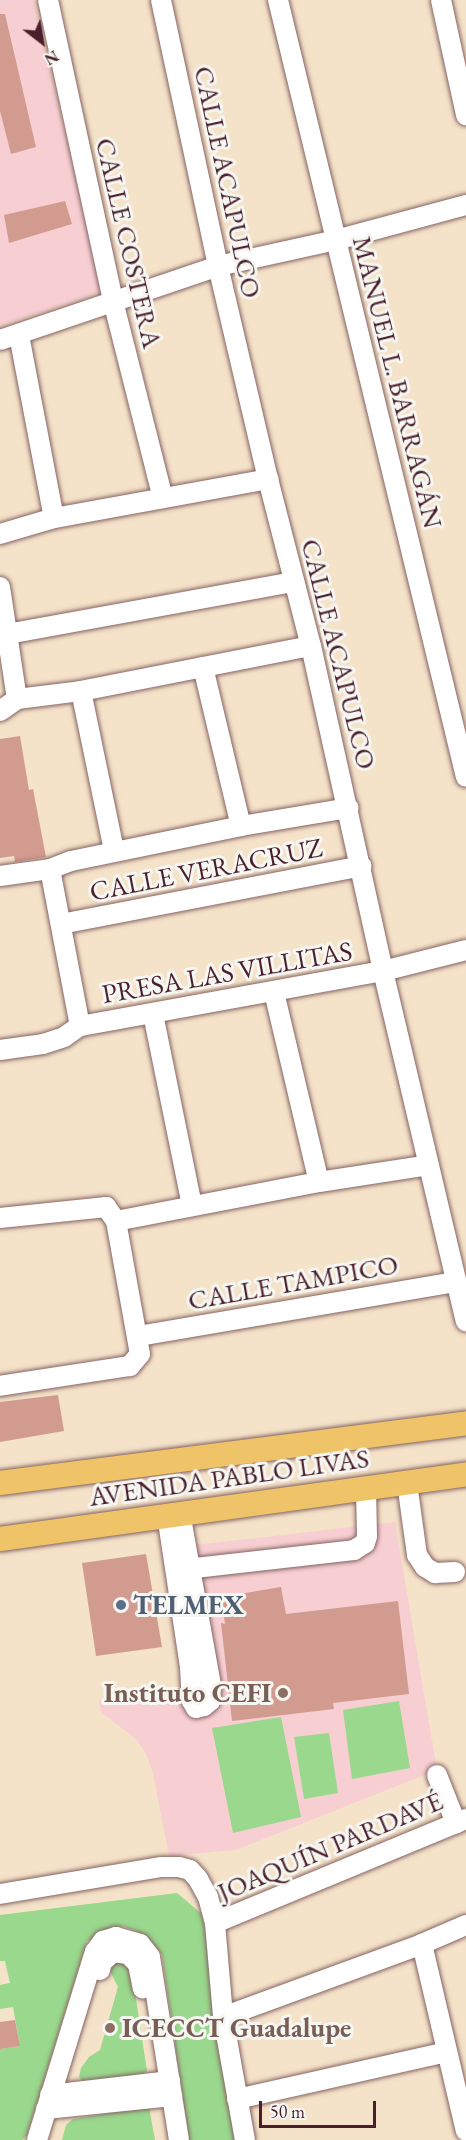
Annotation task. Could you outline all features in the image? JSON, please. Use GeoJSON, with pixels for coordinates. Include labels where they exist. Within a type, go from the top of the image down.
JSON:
{"type":"FeatureCollection","features":[{"type":"Feature","properties":{"kind":"main road","name":"AVENIDA PABLO LIVAS"},"geometry":{"type":"LineString","coordinates":[[0,1483],[466,1423]]}},
{"type":"Feature","properties":{"kind":"main road","name":"AVENIDA PABLO LIVAS"},"geometry":{"type":"LineString","coordinates":[[0,1539],[466,1474]]}},
{"type":"Feature","properties":{"kind":"street","name":"CALLE COSTERA"},"geometry":{"type":"LineString","coordinates":[[48,0],[113,302],[163,498]]}},
{"type":"Feature","properties":{"kind":"street","name":"CALLE ACAPULCO"},"geometry":{"type":"LineString","coordinates":[[160,0],[218,266],[268,479],[311,646],[383,971],[466,1321]]}},
{"type":"Feature","properties":{"kind":"street","name":"MANUEL L. BARRAGÁN"},"geometry":{"type":"LineString","coordinates":[[278,0],[466,777]]}},
{"type":"Feature","properties":{"kind":"street"},"geometry":{"type":"LineString","coordinates":[[441,0],[460,59],[466,115]]}},
{"type":"Feature","properties":{"kind":"street"},"geometry":{"type":"LineString","coordinates":[[54,518],[9,338],[218,266],[336,240],[466,205]]}},
{"type":"Feature","properties":{"kind":"street"},"geometry":{"type":"LineString","coordinates":[[0,534],[54,518],[268,479]]}},
{"type":"Feature","properties":{"kind":"street"},"geometry":{"type":"LineString","coordinates":[[7,634],[294,582]]}},
{"type":"Feature","properties":{"kind":"street"},"geometry":{"type":"LineString","coordinates":[[0,587],[17,699]]}},
{"type":"Feature","properties":{"kind":"street"},"geometry":{"type":"LineString","coordinates":[[0,711],[17,699],[81,691],[311,646]]}},
{"type":"Feature","properties":{"kind":"street"},"geometry":{"type":"LineString","coordinates":[[203,667],[241,826]]}},
{"type":"Feature","properties":{"kind":"street"},"geometry":{"type":"LineString","coordinates":[[81,691],[114,851]]}},
{"type":"Feature","properties":{"kind":"street","name":"CALLE VERACRUZ"},"geometry":{"type":"LineString","coordinates":[[0,876],[50,868],[114,851],[241,826],[348,808]]}},
{"type":"Feature","properties":{"kind":"street","name":"CALLE VERACRUZ"},"geometry":{"type":"LineString","coordinates":[[62,924],[361,867]]}},
{"type":"Feature","properties":{"kind":"street"},"geometry":{"type":"LineString","coordinates":[[50,868],[80,1026]]}},
{"type":"Feature","properties":{"kind":"street","name":"PRESA LAS VILLITAS"},"geometry":{"type":"LineString","coordinates":[[0,1050],[43,1044],[64,1037],[80,1026],[383,971],[466,950]]}},
{"type":"Feature","properties":{"kind":"street"},"geometry":{"type":"LineString","coordinates":[[274,992],[320,1182]]}},
{"type":"Feature","properties":{"kind":"street"},"geometry":{"type":"LineString","coordinates":[[153,1014],[192,1206]]}},
{"type":"Feature","properties":{"kind":"street"},"geometry":{"type":"LineString","coordinates":[[0,1218],[111,1214],[192,1206],[320,1182],[429,1165]]}},
{"type":"Feature","properties":{"kind":"street"},"geometry":{"type":"LineString","coordinates":[[0,1386],[130,1366],[140,1354],[139,1336],[111,1214]]}},
{"type":"Feature","properties":{"kind":"street","name":"CALLE TAMPICO"},"geometry":{"type":"LineString","coordinates":[[139,1336],[456,1282]]}},
{"type":"Feature","properties":{"kind":"street"},"geometry":{"type":"LineString","coordinates":[[407,1483],[417,1555],[425,1567],[435,1572],[455,1572]]}},
{"type":"Feature","properties":{"kind":"street"},"geometry":{"type":"LineString","coordinates":[[183,1569],[354,1550],[365,1542],[367,1536],[366,1488]]}},
{"type":"Feature","properties":{"kind":"street"},"geometry":{"type":"LineString","coordinates":[[173,1514],[183,1569],[210,1685],[210,1701],[196,1708],[192,1701],[183,1569]]}},
{"type":"Feature","properties":{"kind":"street"},"geometry":{"type":"LineString","coordinates":[[437,1775],[461,1821]]}},
{"type":"Feature","properties":{"kind":"street","name":"JOAQUÍN PARDAVÉ"},"geometry":{"type":"LineString","coordinates":[[215,1923],[461,1821]]}},
{"type":"Feature","properties":{"kind":"street"},"geometry":{"type":"LineString","coordinates":[[0,1894],[178,1867],[190,1870],[208,1897],[215,1923],[223,2017],[245,2140]]}},
{"type":"Feature","properties":{"kind":"street"},"geometry":{"type":"LineString","coordinates":[[223,2017],[422,1944],[466,1925]]}},
{"type":"Feature","properties":{"kind":"street"},"geometry":{"type":"LineString","coordinates":[[50,2140],[55,2101],[95,1952],[103,1941],[116,1937],[140,1944],[150,1957],[165,2089],[166,2140]]}},
{"type":"Feature","properties":{"kind":"street"},"geometry":{"type":"LineString","coordinates":[[422,1944],[466,2131]]}},
{"type":"Feature","properties":{"kind":"street"},"geometry":{"type":"LineString","coordinates":[[237,2099],[447,2052]]}},
{"type":"Feature","properties":{"kind":"street"},"geometry":{"type":"LineString","coordinates":[[55,2101],[165,2089]]}},
{"type":"Feature","properties":{"kind":"street"},"geometry":{"type":"LineString","coordinates":[[165,2089],[179,2140]]}},
{"type":"Feature","properties":{"kind":"street"},"geometry":{"type":"LineString","coordinates":[[37,2140],[55,2101]]}},
{"type":"Feature","properties":{"kind":"shaded area"},"geometry":{"type":"Polygon","coordinates":[[[0,0],[34,0],[102,292],[0,326],[0,0]]]}},
{"type":"Feature","properties":{"kind":"shaded area","name":"Instituto CEFI"},"geometry":{"type":"Polygon","coordinates":[[[395,1522],[437,1770],[236,1850],[169,1856],[153,1773],[146,1754],[137,1740],[101,1712],[99,1700],[187,1686],[194,1545],[395,1522]]]}},
{"type":"Feature","properties":{"kind":"green space"},"geometry":{"type":"Polygon","coordinates":[[[399,1701],[410,1768],[352,1779],[343,1710],[399,1701]]]}},
{"type":"Feature","properties":{"kind":"green space"},"geometry":{"type":"Polygon","coordinates":[[[281,1717],[301,1817],[233,1833],[212,1728],[281,1717]]]}},
{"type":"Feature","properties":{"kind":"green space"},"geometry":{"type":"Polygon","coordinates":[[[329,1733],[338,1793],[304,1799],[294,1737],[329,1733]]]}},
{"type":"Feature","properties":{"kind":"green space"},"geometry":{"type":"Polygon","coordinates":[[[177,1893],[203,1915],[236,2140],[189,2140],[162,1955],[153,1943],[138,1932],[123,1926],[87,1941],[27,2135],[22,2140],[0,2140],[0,2049],[20,2046],[13,2007],[0,2009],[0,1985],[10,1983],[5,1961],[0,1961],[0,1915],[177,1893]]]}},
{"type":"Feature","properties":{"kind":"green space"},"geometry":{"type":"Polygon","coordinates":[[[121,1960],[131,1966],[147,2071],[136,2079],[84,2084],[79,2077],[81,2068],[89,2057],[100,2050],[118,1987],[109,1969],[112,1964],[121,1960]]]}},
{"type":"Feature","properties":{"kind":"green space"},"geometry":{"type":"Polygon","coordinates":[[[149,2107],[155,2140],[62,2140],[66,2125],[73,2119],[149,2107]]]}},
{"type":"Feature","properties":{"kind":"building"},"geometry":{"type":"Polygon","coordinates":[[[0,14],[5,14],[36,147],[11,154],[0,111],[0,14]]]}},
{"type":"Feature","properties":{"kind":"building"},"geometry":{"type":"Polygon","coordinates":[[[65,201],[72,224],[9,243],[4,215],[65,201]]]}},
{"type":"Feature","properties":{"kind":"building"},"geometry":{"type":"Polygon","coordinates":[[[20,736],[29,790],[33,789],[46,857],[15,862],[14,856],[0,858],[0,739],[20,736]]]}},
{"type":"Feature","properties":{"kind":"building"},"geometry":{"type":"Polygon","coordinates":[[[58,1395],[64,1431],[0,1442],[0,1402],[58,1395]]]}},
{"type":"Feature","properties":{"kind":"building","name":"TELMEX"},"geometry":{"type":"Polygon","coordinates":[[[146,1554],[162,1647],[96,1656],[82,1563],[146,1554]]]}},
{"type":"Feature","properties":{"kind":"building"},"geometry":{"type":"Polygon","coordinates":[[[281,1587],[286,1614],[398,1601],[409,1694],[333,1703],[334,1709],[232,1721],[221,1623],[225,1624],[221,1597],[281,1587]]]}},
{"type":"Feature","properties":{"kind":"building"},"geometry":{"type":"Polygon","coordinates":[[[15,2020],[20,2046],[0,2049],[0,2022],[15,2020]]]}},
{"type":"Feature","properties":{"kind":"place","name":"TELMEX"},"geometry":{"type":"Point","coordinates":[121,1605]}},
{"type":"Feature","properties":{"kind":"place","name":"Instituto CEFI"},"geometry":{"type":"Point","coordinates":[283,1693]}},
{"type":"Feature","properties":{"kind":"place","name":"ICECCT Guadalupe"},"geometry":{"type":"Point","coordinates":[110,2028]}}]}
